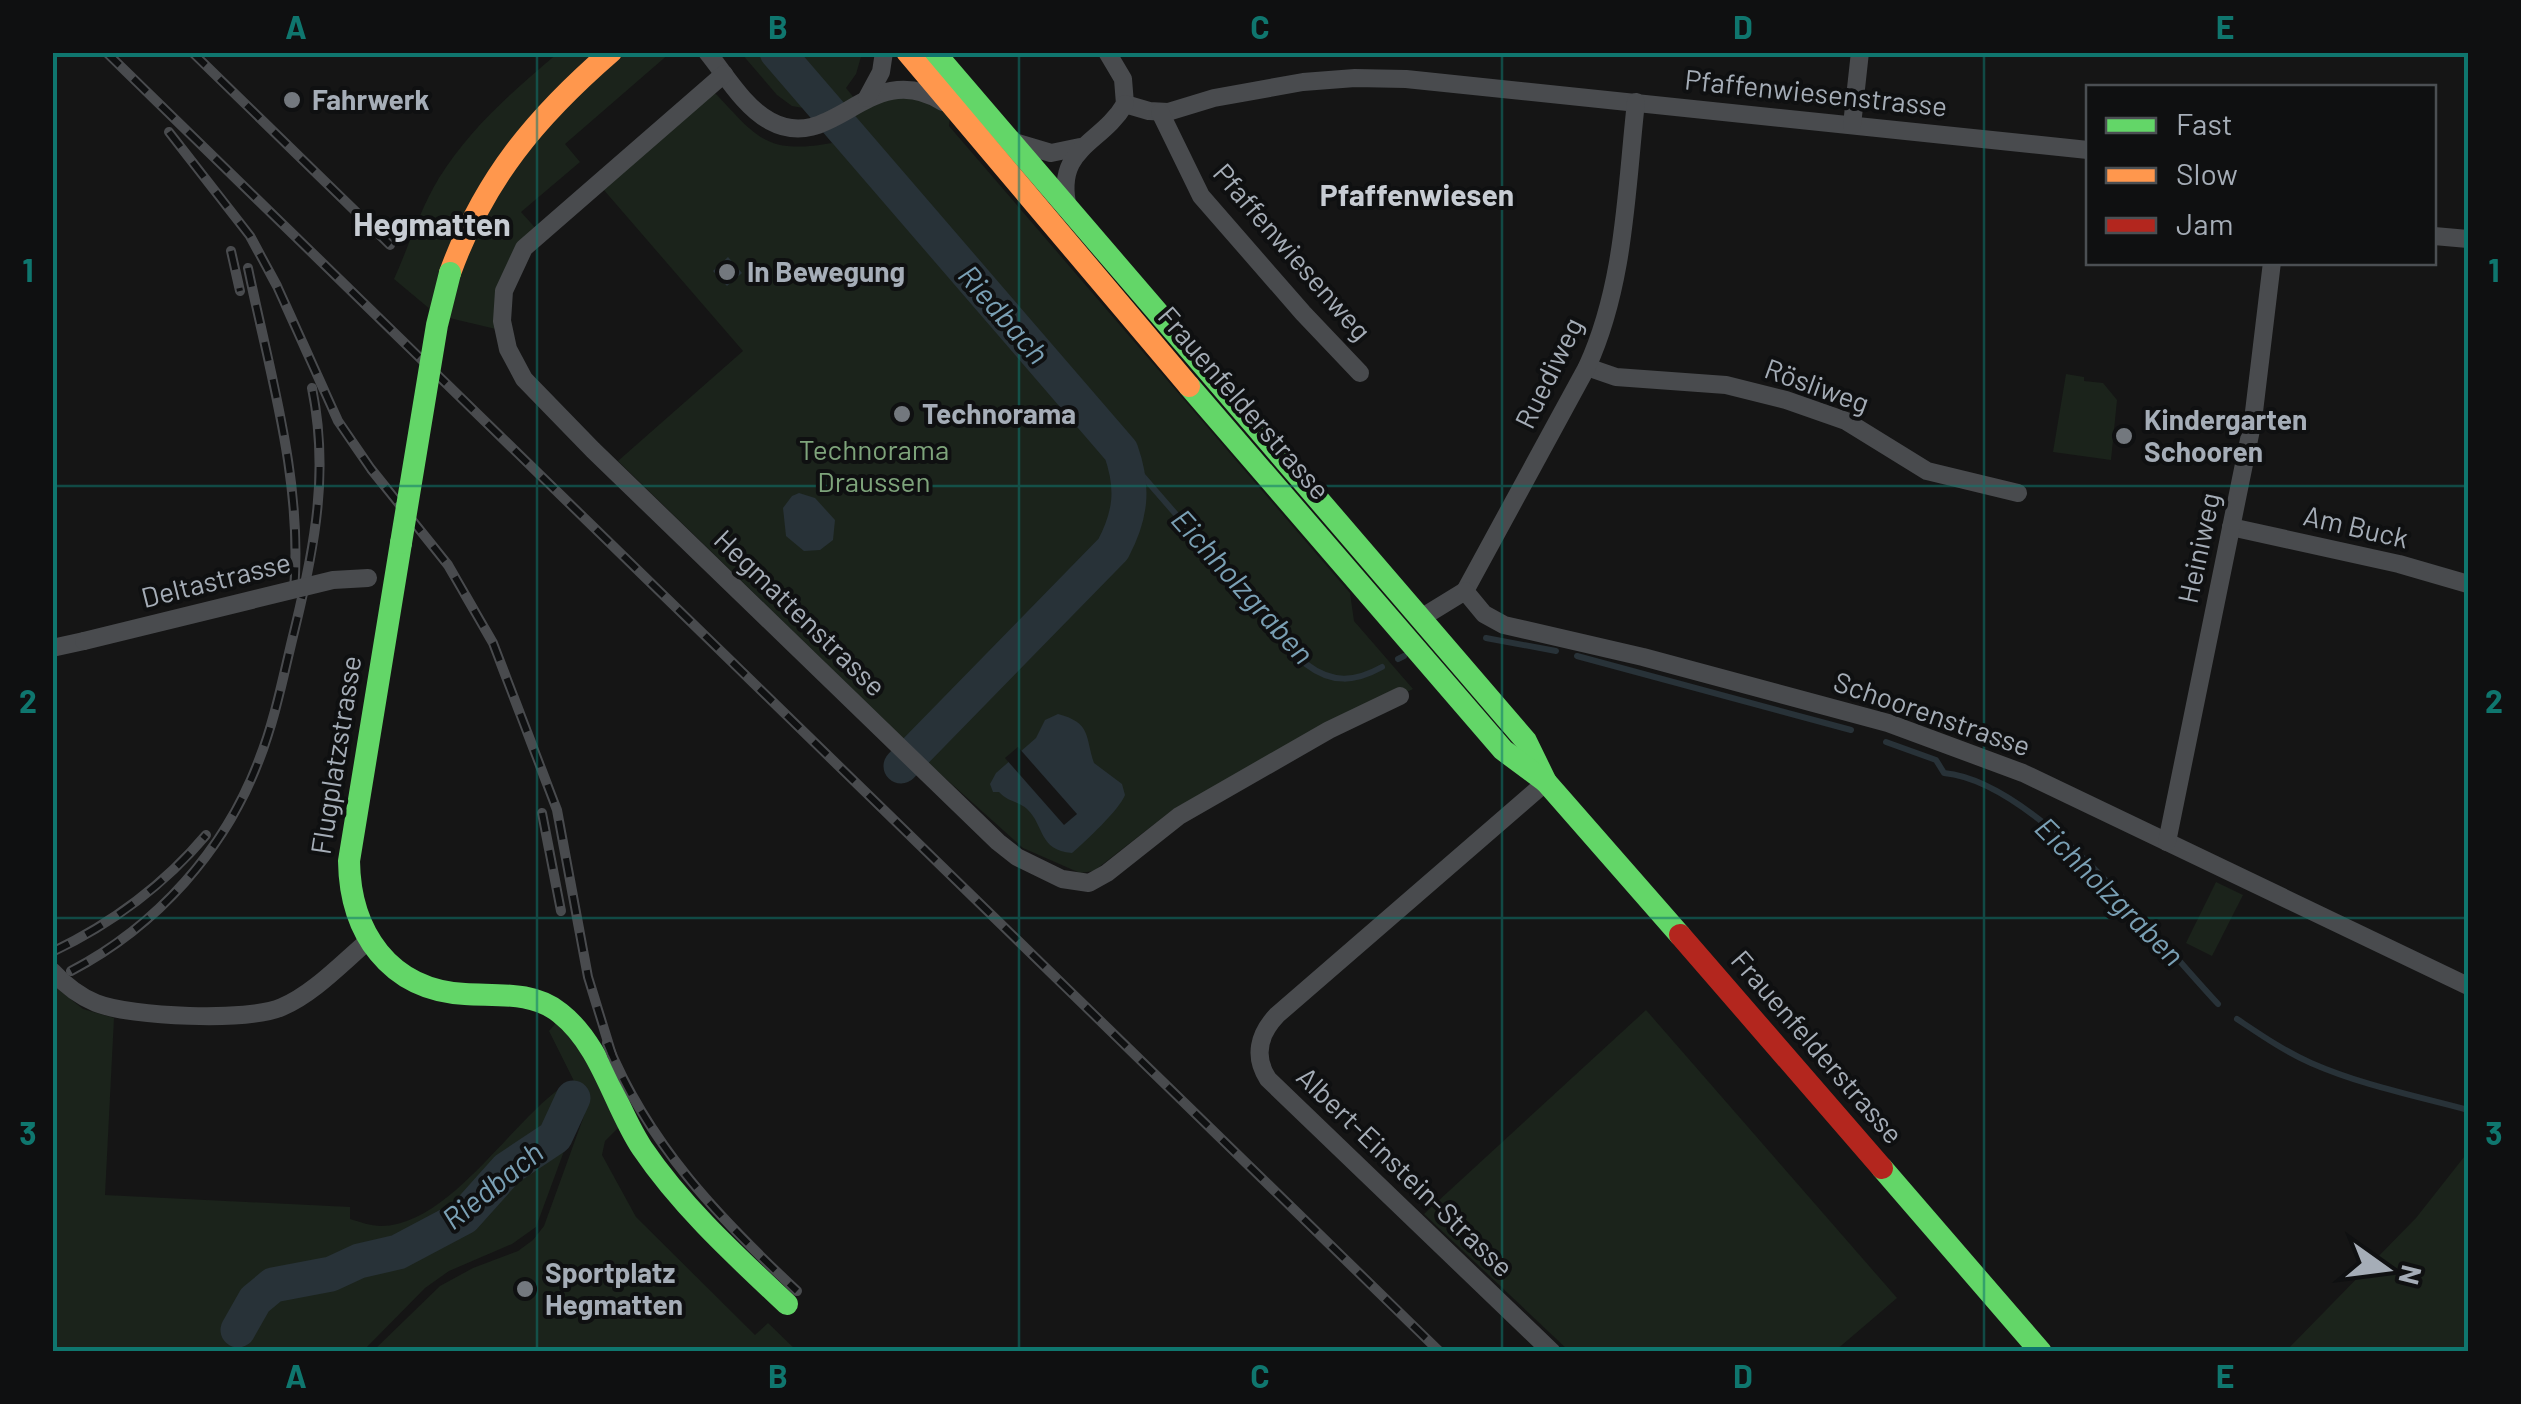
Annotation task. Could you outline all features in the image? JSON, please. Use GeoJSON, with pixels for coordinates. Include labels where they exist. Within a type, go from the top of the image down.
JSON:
{"type":"FeatureCollection","features":[{"type":"Feature","properties":{"kind":"main road","name":"Flugplatzstrasse"},"geometry":{"type":"LineString","coordinates":[[610,52],[556,99],[510,152],[471,216],[450,272],[437,325],[349,860],[350,898],[368,941],[395,969],[430,988],[527,998],[562,1014],[585,1042],[624,1120],[676,1192],[787,1304]]}},
{"type":"Feature","properties":{"kind":"main road","name":"Frauenfelderstrasse"},"geometry":{"type":"LineString","coordinates":[[907,52],[1508,756],[1546,782]]}},
{"type":"Feature","properties":{"kind":"main road","name":"Frauenfelderstrasse"},"geometry":{"type":"LineString","coordinates":[[934,52],[1526,742],[1546,782],[2041,1352]]}},
{"type":"Feature","properties":{"kind":"street"},"geometry":{"type":"LineString","coordinates":[[707,52],[754,108],[771,122],[788,127],[816,124],[849,111],[866,99],[902,87],[928,94],[952,108]]}},
{"type":"Feature","properties":{"kind":"street"},"geometry":{"type":"LineString","coordinates":[[866,99],[880,72],[884,52]]}},
{"type":"Feature","properties":{"kind":"street"},"geometry":{"type":"LineString","coordinates":[[1068,208],[1068,171],[1080,148],[1125,104],[1125,84],[1107,52]]}},
{"type":"Feature","properties":{"kind":"street"},"geometry":{"type":"LineString","coordinates":[[1852,124],[1860,52]]}},
{"type":"Feature","properties":{"kind":"street","name":"Hegmattenstrasse"},"geometry":{"type":"LineString","coordinates":[[724,74],[530,241],[514,265],[504,291],[505,339],[517,369],[532,388],[1008,852],[1069,882],[1089,883],[1178,816],[1330,730],[1400,696]]}},
{"type":"Feature","properties":{"kind":"street","name":"Pfaffenwiesenstrasse"},"geometry":{"type":"LineString","coordinates":[[1125,104],[1160,112],[1282,85],[1355,78],[1427,80],[2086,150]]}},
{"type":"Feature","properties":{"kind":"street","name":"Ruediweg"},"geometry":{"type":"LineString","coordinates":[[1465,591],[1587,368],[1608,312],[1616,279],[1636,102]]}},
{"type":"Feature","properties":{"kind":"street","name":"Pfaffenwiesenweg"},"geometry":{"type":"LineString","coordinates":[[1160,112],[1200,196],[1360,372]]}},
{"type":"Feature","properties":{"kind":"street"},"geometry":{"type":"LineString","coordinates":[[1008,138],[1026,148],[1051,153],[1080,148]]}},
{"type":"Feature","properties":{"kind":"street"},"geometry":{"type":"LineString","coordinates":[[2436,236],[2468,238]]}},
{"type":"Feature","properties":{"kind":"street","name":"Heiniweg"},"geometry":{"type":"LineString","coordinates":[[2166,842],[2255,409],[2272,265]]}},
{"type":"Feature","properties":{"kind":"street","name":"Rösliweg"},"geometry":{"type":"LineString","coordinates":[[1587,368],[1616,377],[1726,386],[1798,403],[1846,420],[1928,471],[2018,493]]}},
{"type":"Feature","properties":{"kind":"street","name":"Am Buck"},"geometry":{"type":"LineString","coordinates":[[2231,527],[2399,564],[2468,584]]}},
{"type":"Feature","properties":{"kind":"street","name":"Deltastrasse"},"geometry":{"type":"LineString","coordinates":[[52,648],[333,580],[395,580]]}},
{"type":"Feature","properties":{"kind":"street"},"geometry":{"type":"LineString","coordinates":[[1420,618],[1465,591]]}},
{"type":"Feature","properties":{"kind":"street","name":"Schoorenstrasse"},"geometry":{"type":"LineString","coordinates":[[1465,591],[1484,614],[1504,625],[1643,656],[1953,745],[2023,773],[2468,986]]}},
{"type":"Feature","properties":{"kind":"street","name":"Albert-Einstein-Strasse"},"geometry":{"type":"LineString","coordinates":[[1546,782],[1277,1015],[1264,1033],[1258,1051],[1261,1069],[1268,1079],[1552,1352]]}},
{"type":"Feature","properties":{"kind":"street"},"geometry":{"type":"LineString","coordinates":[[52,971],[76,992],[108,1007],[250,1016],[297,999],[368,941]]}},
{"type":"Feature","properties":{"kind":"green space"},"geometry":{"type":"Polygon","coordinates":[[[558,53],[670,53],[565,144],[580,162],[521,212],[539,232],[514,265],[504,331],[437,315],[394,279],[426,202],[451,160],[478,126],[558,53]]]}},
{"type":"Feature","properties":{"kind":"green space","name":"Technorama Draussen"},"geometry":{"type":"Polygon","coordinates":[[[741,53],[862,53],[856,74],[846,88],[859,104],[894,88],[951,108],[949,126],[1350,593],[1354,621],[1413,689],[1175,808],[1094,871],[1080,873],[1023,848],[935,769],[618,461],[743,351],[597,182],[709,87],[749,128],[774,143],[832,143],[803,108],[792,106],[777,95],[741,53]]]}},
{"type":"Feature","properties":{"kind":"green space"},"geometry":{"type":"Polygon","coordinates":[[[2066,374],[2103,383],[2117,400],[2111,460],[2053,452],[2066,374]]]}},
{"type":"Feature","properties":{"kind":"green space"},"geometry":{"type":"Polygon","coordinates":[[[2216,882],[2243,895],[2212,956],[2186,943],[2216,882]]]}},
{"type":"Feature","properties":{"kind":"green space"},"geometry":{"type":"Polygon","coordinates":[[[53,985],[83,1009],[114,1018],[105,1195],[350,1207],[350,1219],[381,1226],[406,1221],[431,1209],[562,1087],[571,1091],[578,1113],[536,1227],[512,1244],[449,1271],[425,1288],[363,1351],[53,1351],[53,985]]]}},
{"type":"Feature","properties":{"kind":"green space"},"geometry":{"type":"Polygon","coordinates":[[[1646,1010],[1897,1298],[1835,1351],[1569,1351],[1424,1214],[1646,1010]]]}},
{"type":"Feature","properties":{"kind":"green space"},"geometry":{"type":"Polygon","coordinates":[[[563,1015],[625,1121],[605,1141],[602,1155],[636,1217],[755,1335],[768,1323],[797,1351],[372,1352],[440,1286],[518,1251],[544,1226],[585,1113],[584,1101],[549,1031],[563,1015]]]}},
{"type":"Feature","properties":{"kind":"green space"},"geometry":{"type":"Polygon","coordinates":[[[2468,1152],[2468,1351],[2286,1351],[2416,1218],[2468,1152]]]}},
{"type":"Feature","properties":{"kind":"shaded area"},"geometry":{"type":"Polygon","coordinates":[[[728,257],[742,273],[727,286],[713,271],[728,257]]]}},
{"type":"Feature","properties":{"kind":"shaded area"},"geometry":{"type":"Polygon","coordinates":[[[799,493],[815,498],[835,520],[833,540],[820,550],[804,551],[786,536],[783,508],[799,493]]]}},
{"type":"Feature","properties":{"kind":"shaded area"},"geometry":{"type":"Polygon","coordinates":[[[1058,714],[1082,727],[1094,763],[1122,784],[1125,795],[1109,817],[1072,853],[1053,847],[1027,809],[993,792],[990,784],[996,773],[1036,738],[1045,720],[1058,714]]]}},
{"type":"Feature","properties":{"kind":"pier"},"geometry":{"type":"Polygon","coordinates":[[[1018,747],[1077,814],[1064,825],[1005,758],[1018,747]]]}},
{"type":"Feature","properties":{"kind":"waterway","name":"Riedbach"},"geometry":{"type":"LineString","coordinates":[[777,52],[1121,451],[1128,477],[1127,513],[1113,549],[901,766]]}},
{"type":"Feature","properties":{"kind":"waterway","name":"Eichholzgraben"},"geometry":{"type":"LineString","coordinates":[[1121,451],[1306,664],[1325,675],[1344,679],[1382,667]]}},
{"type":"Feature","properties":{"kind":"waterway","name":"Eichholzgraben"},"geometry":{"type":"LineString","coordinates":[[1486,638],[1556,651]]}},
{"type":"Feature","properties":{"kind":"waterway","name":"Eichholzgraben"},"geometry":{"type":"LineString","coordinates":[[1398,659],[1404,656]]}},
{"type":"Feature","properties":{"kind":"waterway","name":"Eichholzgraben"},"geometry":{"type":"LineString","coordinates":[[1577,656],[1851,730]]}},
{"type":"Feature","properties":{"kind":"waterway","name":"Eichholzgraben"},"geometry":{"type":"LineString","coordinates":[[1886,742],[1936,760],[1944,773],[1980,783],[2017,803],[2055,832],[2128,904],[2218,1004]]}},
{"type":"Feature","properties":{"kind":"waterway","name":"Eichholzgraben"},"geometry":{"type":"LineString","coordinates":[[2237,1019],[2291,1053],[2330,1071],[2468,1110]]}},
{"type":"Feature","properties":{"kind":"waterway","name":"Riedbach"},"geometry":{"type":"LineString","coordinates":[[238,1330],[255,1300],[273,1285],[331,1274],[359,1261],[398,1252],[464,1217],[507,1169],[555,1137],[573,1098]]}},
{"type":"Feature","properties":{"kind":"railway"},"geometry":{"type":"LineString","coordinates":[[106,52],[1440,1352]]}},
{"type":"Feature","properties":{"kind":"railway"},"geometry":{"type":"LineString","coordinates":[[192,52],[390,245]]}},
{"type":"Feature","properties":{"kind":"railway"},"geometry":{"type":"LineString","coordinates":[[169,132],[250,236],[338,421],[448,565],[493,643],[557,810],[588,977],[612,1055]]}},
{"type":"Feature","properties":{"kind":"railway"},"geometry":{"type":"LineString","coordinates":[[231,251],[240,291]]}},
{"type":"Feature","properties":{"kind":"railway"},"geometry":{"type":"LineString","coordinates":[[248,268],[289,469],[296,550],[294,591]]}},
{"type":"Feature","properties":{"kind":"railway"},"geometry":{"type":"LineString","coordinates":[[71,971],[132,932],[184,882],[227,825],[259,760],[279,694],[314,538],[319,449],[312,388]]}},
{"type":"Feature","properties":{"kind":"railway"},"geometry":{"type":"LineString","coordinates":[[542,813],[561,911]]}},
{"type":"Feature","properties":{"kind":"railway"},"geometry":{"type":"LineString","coordinates":[[52,952],[136,902],[206,835]]}},
{"type":"Feature","properties":{"kind":"railway"},"geometry":{"type":"LineString","coordinates":[[607,1043],[643,1114],[688,1178],[797,1291]]}},
{"type":"Feature","properties":{"kind":"traffic: fast"},"geometry":{"type":"LineString","coordinates":[[934,52],[1526,741],[1546,782]]}},
{"type":"Feature","properties":{"kind":"traffic: fast"},"geometry":{"type":"LineString","coordinates":[[401,543],[437,325],[450,273]]}},
{"type":"Feature","properties":{"kind":"traffic: fast"},"geometry":{"type":"LineString","coordinates":[[1189,386],[1503,750],[1546,782],[1680,935]]}},
{"type":"Feature","properties":{"kind":"traffic: fast"},"geometry":{"type":"LineString","coordinates":[[401,543],[349,861],[351,887],[366,933],[379,953],[415,982],[465,994],[527,998],[560,1013],[587,1042],[632,1131],[674,1191],[787,1304]]}},
{"type":"Feature","properties":{"kind":"traffic: fast"},"geometry":{"type":"LineString","coordinates":[[1882,1168],[2041,1352]]}},
{"type":"Feature","properties":{"kind":"traffic: slow"},"geometry":{"type":"LineString","coordinates":[[450,273],[479,208],[515,152],[559,101],[611,52]]}},
{"type":"Feature","properties":{"kind":"traffic: slow"},"geometry":{"type":"LineString","coordinates":[[907,52],[1189,386]]}},
{"type":"Feature","properties":{"kind":"traffic: jam"},"geometry":{"type":"LineString","coordinates":[[1680,935],[1882,1168]]}},
{"type":"Feature","properties":{"kind":"place","name":"Fahrwerk"},"geometry":{"type":"Point","coordinates":[292,100]}},
{"type":"Feature","properties":{"kind":"place","name":"In Bewegung"},"geometry":{"type":"Point","coordinates":[727,272]}},
{"type":"Feature","properties":{"kind":"place","name":"Technorama"},"geometry":{"type":"Point","coordinates":[902,414]}},
{"type":"Feature","properties":{"kind":"place","name":"Kindergarten Schooren"},"geometry":{"type":"Point","coordinates":[2124,436]}},
{"type":"Feature","properties":{"kind":"place","name":"Sportplatz Hegmatten"},"geometry":{"type":"Point","coordinates":[525,1289]}},
{"type":"Feature","properties":{"kind":"district","name":"Pfaffenwiesen"},"geometry":{"type":"Point","coordinates":[1417,196]}},
{"type":"Feature","properties":{"kind":"district","name":"Hegmatten"},"geometry":{"type":"Point","coordinates":[432,225]}}]}
